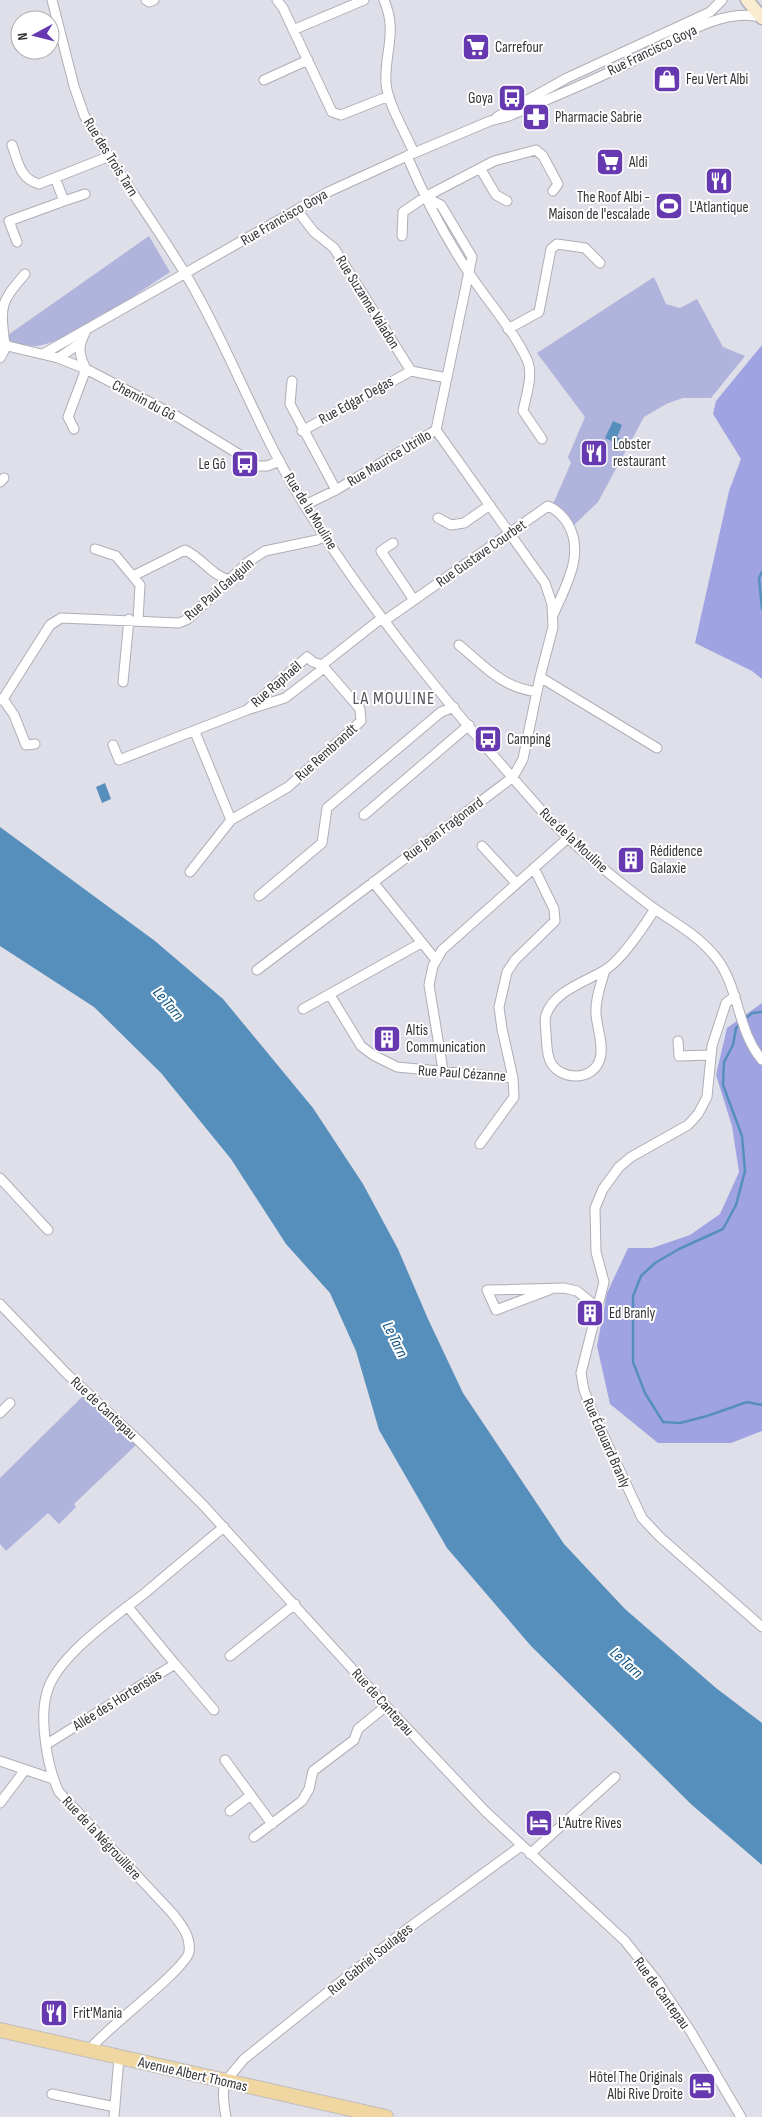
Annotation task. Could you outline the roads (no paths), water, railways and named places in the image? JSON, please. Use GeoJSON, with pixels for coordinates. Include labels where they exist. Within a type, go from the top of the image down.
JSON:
{"type":"FeatureCollection","features":[{"type":"Feature","properties":{"kind":"main road"},"geometry":{"type":"LineString","coordinates":[[747,0],[761,18]]}},
{"type":"Feature","properties":{"kind":"main road","name":"Avenue Albert Thomas"},"geometry":{"type":"LineString","coordinates":[[0,2030],[386,2117]]}},
{"type":"Feature","properties":{"kind":"street","name":"Rue des Trois Tarn"},"geometry":{"type":"LineString","coordinates":[[52,0],[74,86],[84,115],[186,275]]}},
{"type":"Feature","properties":{"kind":"street"},"geometry":{"type":"LineString","coordinates":[[146,0],[149,2],[154,0]]}},
{"type":"Feature","properties":{"kind":"street"},"geometry":{"type":"LineString","coordinates":[[277,0],[294,30],[332,112],[340,115],[389,96]]}},
{"type":"Feature","properties":{"kind":"street"},"geometry":{"type":"LineString","coordinates":[[294,30],[364,0]]}},
{"type":"Feature","properties":{"kind":"street"},"geometry":{"type":"LineString","coordinates":[[384,0],[392,33],[386,86],[425,197],[468,272],[508,329],[528,363],[530,373],[523,411],[542,439]]}},
{"type":"Feature","properties":{"kind":"street","name":"Rue Francisco Goya"},"geometry":{"type":"LineString","coordinates":[[490,121],[524,100],[567,78],[710,12],[722,0]]}},
{"type":"Feature","properties":{"kind":"street","name":"Rue Francisco Goya"},"geometry":{"type":"LineString","coordinates":[[42,354],[186,275],[328,192],[411,154],[490,121],[517,112],[625,65],[705,24],[741,14],[761,18]]}},
{"type":"Feature","properties":{"kind":"street"},"geometry":{"type":"LineString","coordinates":[[264,80],[308,60]]}},
{"type":"Feature","properties":{"kind":"street"},"geometry":{"type":"LineString","coordinates":[[12,145],[23,175],[29,181],[39,184],[110,156]]}},
{"type":"Feature","properties":{"kind":"street"},"geometry":{"type":"LineString","coordinates":[[402,236],[403,212],[425,197],[494,160],[536,150],[543,156],[558,184],[553,191]]}},
{"type":"Feature","properties":{"kind":"street"},"geometry":{"type":"LineString","coordinates":[[480,168],[496,195],[507,201]]}},
{"type":"Feature","properties":{"kind":"street"},"geometry":{"type":"LineString","coordinates":[[55,178],[64,200]]}},
{"type":"Feature","properties":{"kind":"street"},"geometry":{"type":"LineString","coordinates":[[17,242],[10,222],[64,200],[85,194]]}},
{"type":"Feature","properties":{"kind":"street","name":"Rue Suzanne Valadon"},"geometry":{"type":"LineString","coordinates":[[297,210],[314,232],[334,248],[411,371]]}},
{"type":"Feature","properties":{"kind":"street"},"geometry":{"type":"LineString","coordinates":[[508,329],[539,312],[551,249],[557,244],[585,248],[600,263]]}},
{"type":"Feature","properties":{"kind":"street","name":"Rue Maurice Utrillo"},"geometry":{"type":"LineString","coordinates":[[304,505],[336,490],[436,430],[468,272]]}},
{"type":"Feature","properties":{"kind":"street"},"geometry":{"type":"LineString","coordinates":[[0,358],[4,344],[0,313],[2,301],[26,274]]}},
{"type":"Feature","properties":{"kind":"street","name":"Rue de la Mouline"},"geometry":{"type":"LineString","coordinates":[[186,275],[280,462],[304,505],[382,620],[544,813],[615,878],[696,938],[716,958],[735,996],[751,1047],[762,1060]]}},
{"type":"Feature","properties":{"kind":"street"},"geometry":{"type":"LineString","coordinates":[[58,358],[79,344],[86,331]]}},
{"type":"Feature","properties":{"kind":"street","name":"Chemin du Gô"},"geometry":{"type":"LineString","coordinates":[[4,344],[58,358],[86,369],[178,417],[258,466],[267,466],[280,462]]}},
{"type":"Feature","properties":{"kind":"street"},"geometry":{"type":"LineString","coordinates":[[74,429],[68,417],[86,369],[79,355],[79,344]]}},
{"type":"Feature","properties":{"kind":"street"},"geometry":{"type":"LineString","coordinates":[[411,371],[447,378]]}},
{"type":"Feature","properties":{"kind":"street","name":"Rue Edgar Degas"},"geometry":{"type":"LineString","coordinates":[[302,430],[411,371]]}},
{"type":"Feature","properties":{"kind":"street"},"geometry":{"type":"LineString","coordinates":[[292,381],[290,404],[302,430],[336,490]]}},
{"type":"Feature","properties":{"kind":"street"},"geometry":{"type":"LineString","coordinates":[[436,430],[545,583],[552,604],[553,627],[523,759],[513,777]]}},
{"type":"Feature","properties":{"kind":"street"},"geometry":{"type":"LineString","coordinates":[[438,518],[451,526],[464,523],[490,505]]}},
{"type":"Feature","properties":{"kind":"street","name":"Rue Gustave Courbet"},"geometry":{"type":"LineString","coordinates":[[382,620],[387,619],[548,506],[565,519],[576,544],[570,577],[553,617]]}},
{"type":"Feature","properties":{"kind":"street","name":"Rue Paul Gauguin"},"geometry":{"type":"LineString","coordinates":[[35,744],[26,745],[14,715],[1,699],[45,633],[61,618],[179,623],[188,619],[229,580],[264,551],[325,536]]}},
{"type":"Feature","properties":{"kind":"street"},"geometry":{"type":"LineString","coordinates":[[393,543],[381,551],[414,600]]}},
{"type":"Feature","properties":{"kind":"street"},"geometry":{"type":"LineString","coordinates":[[94,549],[116,556],[140,585],[138,620]]}},
{"type":"Feature","properties":{"kind":"street"},"geometry":{"type":"LineString","coordinates":[[133,576],[185,550],[192,553],[206,568],[219,577],[229,580]]}},
{"type":"Feature","properties":{"kind":"street"},"geometry":{"type":"LineString","coordinates":[[123,682],[128,620]]}},
{"type":"Feature","properties":{"kind":"street","name":"Rue Raphaël"},"geometry":{"type":"LineString","coordinates":[[113,745],[118,760],[195,732],[247,710],[307,658],[323,666],[378,621],[382,620]]}},
{"type":"Feature","properties":{"kind":"street"},"geometry":{"type":"LineString","coordinates":[[459,645],[504,683],[522,690],[537,692]]}},
{"type":"Feature","properties":{"kind":"street"},"geometry":{"type":"LineString","coordinates":[[247,710],[285,698],[323,666]]}},
{"type":"Feature","properties":{"kind":"street","name":"Rue Rembrandt"},"geometry":{"type":"LineString","coordinates":[[190,872],[231,820],[288,787],[361,721],[360,709],[323,666]]}},
{"type":"Feature","properties":{"kind":"street"},"geometry":{"type":"LineString","coordinates":[[540,678],[657,748]]}},
{"type":"Feature","properties":{"kind":"street"},"geometry":{"type":"LineString","coordinates":[[259,896],[322,844],[327,808],[441,712],[454,707]]}},
{"type":"Feature","properties":{"kind":"street"},"geometry":{"type":"LineString","coordinates":[[364,815],[469,725]]}},
{"type":"Feature","properties":{"kind":"street"},"geometry":{"type":"LineString","coordinates":[[195,732],[231,820]]}},
{"type":"Feature","properties":{"kind":"street","name":"Rue Jean Fragonard"},"geometry":{"type":"LineString","coordinates":[[257,970],[513,777]]}},
{"type":"Feature","properties":{"kind":"street"},"geometry":{"type":"LineString","coordinates":[[443,1070],[429,985],[436,960],[442,950],[569,837]]}},
{"type":"Feature","properties":{"kind":"street"},"geometry":{"type":"LineString","coordinates":[[482,846],[516,883]]}},
{"type":"Feature","properties":{"kind":"street","name":"Rue Paul Cézanne"},"geometry":{"type":"LineString","coordinates":[[330,995],[361,1046],[373,1055],[397,1067],[513,1078],[502,1029],[500,1007],[502,988],[507,972],[515,960],[556,921],[554,909],[534,868]]}},
{"type":"Feature","properties":{"kind":"street"},"geometry":{"type":"LineString","coordinates":[[373,882],[420,943],[436,960]]}},
{"type":"Feature","properties":{"kind":"street"},"geometry":{"type":"LineString","coordinates":[[605,970],[597,996],[596,1014],[600,1060],[591,1072],[577,1077],[560,1073],[551,1063],[548,1053],[545,1016],[551,1005],[560,996],[592,975],[605,970],[623,952],[654,908]]}},
{"type":"Feature","properties":{"kind":"street"},"geometry":{"type":"LineString","coordinates":[[303,1009],[420,943]]}},
{"type":"Feature","properties":{"kind":"street","name":"Rue Édouard Branly"},"geometry":{"type":"LineString","coordinates":[[735,996],[726,1004],[723,1010],[710,1055],[707,1097],[698,1114],[688,1125],[631,1157],[619,1167],[603,1189],[595,1208],[596,1252],[604,1282],[581,1373],[584,1390],[636,1508],[660,1537],[762,1627]]}},
{"type":"Feature","properties":{"kind":"street"},"geometry":{"type":"LineString","coordinates":[[678,1041],[679,1056],[710,1055]]}},
{"type":"Feature","properties":{"kind":"street"},"geometry":{"type":"LineString","coordinates":[[480,1144],[514,1097],[513,1078]]}},
{"type":"Feature","properties":{"kind":"street"},"geometry":{"type":"LineString","coordinates":[[0,1178],[48,1230]]}},
{"type":"Feature","properties":{"kind":"street"},"geometry":{"type":"LineString","coordinates":[[554,1288],[496,1310],[487,1290],[554,1288],[564,1288],[577,1292],[598,1308]]}},
{"type":"Feature","properties":{"kind":"street","name":"Rue de Cantepau"},"geometry":{"type":"LineString","coordinates":[[0,1304],[67,1374],[140,1442],[224,1527],[386,1706],[521,1846],[588,1905],[630,1948],[657,1981],[691,2032],[741,2117]]}},
{"type":"Feature","properties":{"kind":"street"},"geometry":{"type":"LineString","coordinates":[[0,1413],[10,1403]]}},
{"type":"Feature","properties":{"kind":"street","name":"Rue de la Négrouillère"},"geometry":{"type":"LineString","coordinates":[[88,2051],[115,2023],[180,1968],[189,1953],[188,1934],[173,1914],[59,1792],[53,1779],[42,1715],[47,1691],[55,1673],[83,1643],[224,1527]]}},
{"type":"Feature","properties":{"kind":"street"},"geometry":{"type":"LineString","coordinates":[[230,1656],[295,1604]]}},
{"type":"Feature","properties":{"kind":"street","name":"Allée des Hortensias"},"geometry":{"type":"LineString","coordinates":[[47,1744],[175,1664],[128,1606]]}},
{"type":"Feature","properties":{"kind":"street"},"geometry":{"type":"LineString","coordinates":[[175,1664],[214,1710]]}},
{"type":"Feature","properties":{"kind":"street"},"geometry":{"type":"LineString","coordinates":[[254,1837],[302,1801],[310,1789],[313,1771],[354,1740],[358,1729],[386,1706]]}},
{"type":"Feature","properties":{"kind":"street"},"geometry":{"type":"LineString","coordinates":[[0,1760],[53,1779]]}},
{"type":"Feature","properties":{"kind":"street"},"geometry":{"type":"LineString","coordinates":[[225,1760],[272,1824]]}},
{"type":"Feature","properties":{"kind":"street"},"geometry":{"type":"LineString","coordinates":[[0,1802],[25,1770]]}},
{"type":"Feature","properties":{"kind":"street"},"geometry":{"type":"LineString","coordinates":[[530,1854],[616,1777]]}},
{"type":"Feature","properties":{"kind":"street"},"geometry":{"type":"LineString","coordinates":[[230,1811],[251,1795]]}},
{"type":"Feature","properties":{"kind":"street","name":"Rue Gabriel Soulages"},"geometry":{"type":"LineString","coordinates":[[225,2081],[244,2059],[403,1932],[521,1846]]}},
{"type":"Feature","properties":{"kind":"street"},"geometry":{"type":"LineString","coordinates":[[114,2117],[119,2056]]}},
{"type":"Feature","properties":{"kind":"street"},"geometry":{"type":"LineString","coordinates":[[225,2081],[222,2094],[226,2117]]}},
{"type":"Feature","properties":{"kind":"street"},"geometry":{"type":"LineString","coordinates":[[52,2094],[115,2107]]}},
{"type":"Feature","properties":{"kind":"water"},"geometry":{"type":"Polygon","coordinates":[[[613,421],[622,425],[617,437],[622,440],[620,445],[605,438],[613,421]]]}},
{"type":"Feature","properties":{"kind":"water"},"geometry":{"type":"Polygon","coordinates":[[[105,783],[111,799],[102,803],[96,787],[105,783]]]}},
{"type":"Feature","properties":{"kind":"water","name":"Le Tarn"},"geometry":{"type":"Polygon","coordinates":[[[0,827],[155,941],[223,999],[313,1108],[363,1184],[398,1249],[463,1393],[564,1544],[625,1609],[716,1688],[762,1723],[762,1865],[692,1805],[531,1646],[447,1548],[379,1430],[356,1351],[330,1293],[286,1244],[231,1159],[161,1073],[94,1007],[0,946],[0,827]]]}},
{"type":"Feature","properties":{"kind":"waterway"},"geometry":{"type":"LineString","coordinates":[[762,572],[759,578],[762,609]]}},
{"type":"Feature","properties":{"kind":"waterway"},"geometry":{"type":"LineString","coordinates":[[744,1020],[752,1013],[762,1012]]}},
{"type":"Feature","properties":{"kind":"waterway"},"geometry":{"type":"LineString","coordinates":[[740,1024],[736,1028],[733,1045],[724,1062],[723,1085],[742,1136],[745,1171],[736,1205],[723,1229],[679,1249],[655,1263],[641,1276],[633,1296],[633,1362],[645,1393],[663,1422],[680,1423],[747,1402],[762,1405]]}},
{"type":"Feature","properties":{"kind":"place","name":"Carrefour"},"geometry":{"type":"Point","coordinates":[476,47]}},
{"type":"Feature","properties":{"kind":"place","name":"Feu Vert Albi"},"geometry":{"type":"Point","coordinates":[667,79]}},
{"type":"Feature","properties":{"kind":"place","name":"Goya"},"geometry":{"type":"Point","coordinates":[512,98]}},
{"type":"Feature","properties":{"kind":"place","name":"Pharmacie Sabrie"},"geometry":{"type":"Point","coordinates":[536,117]}},
{"type":"Feature","properties":{"kind":"place","name":"Aldi"},"geometry":{"type":"Point","coordinates":[610,162]}},
{"type":"Feature","properties":{"kind":"place","name":"L'Atlantique"},"geometry":{"type":"Point","coordinates":[719,181]}},
{"type":"Feature","properties":{"kind":"place","name":"The Roof Albi - Maison de l'escalade"},"geometry":{"type":"Point","coordinates":[669,206]}},
{"type":"Feature","properties":{"kind":"place","name":"Lobster restaurant"},"geometry":{"type":"Point","coordinates":[594,453]}},
{"type":"Feature","properties":{"kind":"place","name":"Le Gô"},"geometry":{"type":"Point","coordinates":[245,464]}},
{"type":"Feature","properties":{"kind":"place","name":"Camping"},"geometry":{"type":"Point","coordinates":[488,739]}},
{"type":"Feature","properties":{"kind":"place","name":"Rédidence Galaxie"},"geometry":{"type":"Point","coordinates":[631,860]}},
{"type":"Feature","properties":{"kind":"place","name":"Altis Communication"},"geometry":{"type":"Point","coordinates":[387,1039]}},
{"type":"Feature","properties":{"kind":"place","name":"Ed Branly"},"geometry":{"type":"Point","coordinates":[590,1313]}},
{"type":"Feature","properties":{"kind":"place","name":"L'Autre Rives"},"geometry":{"type":"Point","coordinates":[539,1823]}},
{"type":"Feature","properties":{"kind":"place","name":"Frit'Mania"},"geometry":{"type":"Point","coordinates":[54,2013]}},
{"type":"Feature","properties":{"kind":"place","name":"Hôtel The Originals Albi Rive Droite"},"geometry":{"type":"Point","coordinates":[702,2086]}},
{"type":"Feature","properties":{"kind":"district","name":"LA MOULINE"},"geometry":{"type":"Point","coordinates":[394,698]}}]}
